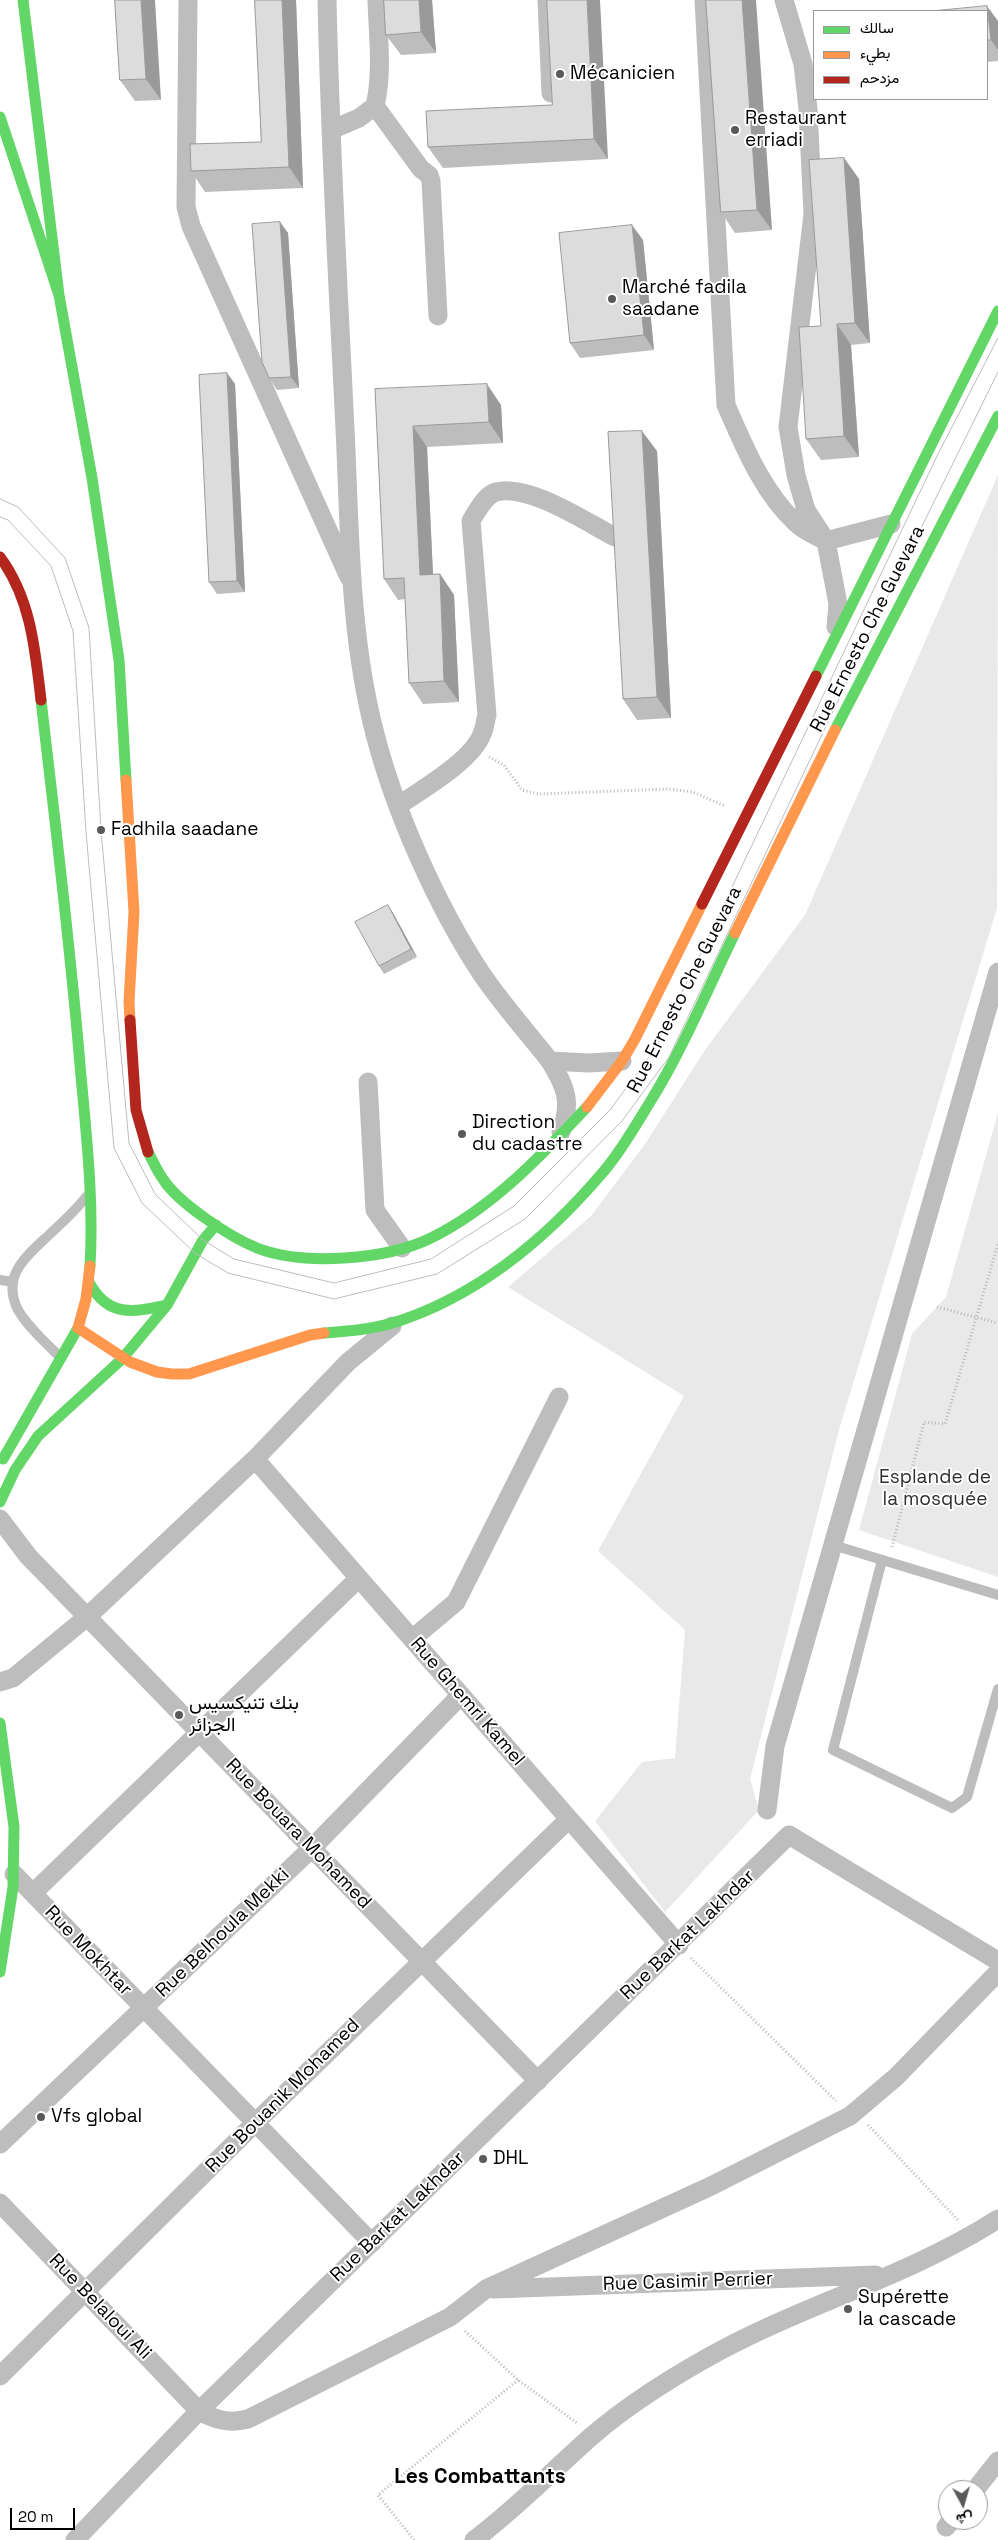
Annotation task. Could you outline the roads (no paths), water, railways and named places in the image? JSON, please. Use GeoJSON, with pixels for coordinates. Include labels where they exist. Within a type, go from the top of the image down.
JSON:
{"type":"FeatureCollection","features":[{"type":"Feature","properties":{"kind":"main road"},"geometry":{"type":"LineString","coordinates":[[24,0],[59,295]]}},
{"type":"Feature","properties":{"kind":"main road"},"geometry":{"type":"LineString","coordinates":[[0,118],[59,295]]}},
{"type":"Feature","properties":{"kind":"main road","name":"Rue Ernesto Che Guevara"},"geometry":{"type":"LineString","coordinates":[[59,295],[92,478],[119,660],[134,912],[128,1002],[136,1110],[145,1146],[163,1180],[182,1200],[216,1225],[257,1248],[290,1255],[338,1259],[374,1256],[430,1238],[479,1208],[536,1161],[587,1107],[622,1061],[748,816],[998,311]]}},
{"type":"Feature","properties":{"kind":"main road","name":"Rue Ernesto Che Guevara"},"geometry":{"type":"LineString","coordinates":[[78,1328],[122,1359],[150,1372],[172,1376],[189,1374],[310,1334],[366,1329],[397,1322],[442,1305],[507,1264],[559,1219],[605,1170],[651,1101],[844,712],[998,416]]}},
{"type":"Feature","properties":{"kind":"main road"},"geometry":{"type":"LineString","coordinates":[[0,557],[16,581],[27,606],[34,640],[75,1000],[90,1192],[90,1284],[78,1328],[59,1357],[0,1464]]}},
{"type":"Feature","properties":{"kind":"main road"},"geometry":{"type":"LineString","coordinates":[[0,1502],[26,1451],[54,1420],[122,1359],[166,1305],[204,1240],[216,1225]]}},
{"type":"Feature","properties":{"kind":"main road"},"geometry":{"type":"LineString","coordinates":[[90,1284],[101,1301],[119,1310],[140,1310],[166,1305]]}},
{"type":"Feature","properties":{"kind":"main road"},"geometry":{"type":"LineString","coordinates":[[0,1723],[14,1827],[14,1874],[0,1972]]}},
{"type":"Feature","properties":{"kind":"main road"},"geometry":{"type":"LineString","coordinates":[[0,1798],[14,1827]]}},
{"type":"Feature","properties":{"kind":"street"},"geometry":{"type":"LineString","coordinates":[[188,0],[186,207],[191,226],[353,586]]}},
{"type":"Feature","properties":{"kind":"street"},"geometry":{"type":"LineString","coordinates":[[327,0],[331,130],[354,618],[363,682],[375,736],[398,806],[424,867],[481,973],[550,1061],[566,1091],[567,1116],[560,1136]]}},
{"type":"Feature","properties":{"kind":"street"},"geometry":{"type":"LineString","coordinates":[[377,0],[379,74],[375,106],[431,181],[438,316]]}},
{"type":"Feature","properties":{"kind":"street"},"geometry":{"type":"LineString","coordinates":[[548,0],[551,93]]}},
{"type":"Feature","properties":{"kind":"street"},"geometry":{"type":"LineString","coordinates":[[704,0],[726,405],[744,446],[767,488],[797,524],[826,541],[891,524]]}},
{"type":"Feature","properties":{"kind":"street"},"geometry":{"type":"LineString","coordinates":[[784,0],[802,64],[808,109],[813,214],[788,427],[796,475],[806,510],[826,541],[838,604],[836,638]]}},
{"type":"Feature","properties":{"kind":"street"},"geometry":{"type":"LineString","coordinates":[[331,130],[359,118],[375,106]]}},
{"type":"Feature","properties":{"kind":"street"},"geometry":{"type":"LineString","coordinates":[[398,806],[463,759],[474,748],[482,734],[486,715],[471,521],[481,505],[494,492],[513,490],[532,496],[614,537]]}},
{"type":"Feature","properties":{"kind":"street"},"geometry":{"type":"LineString","coordinates":[[767,1810],[775,1746],[998,972]]}},
{"type":"Feature","properties":{"kind":"street"},"geometry":{"type":"LineString","coordinates":[[550,1061],[589,1063],[622,1061]]}},
{"type":"Feature","properties":{"kind":"street"},"geometry":{"type":"LineString","coordinates":[[368,1082],[375,1210],[402,1248]]}},
{"type":"Feature","properties":{"kind":"street"},"geometry":{"type":"LineString","coordinates":[[0,1682],[13,1678],[87,1617],[255,1459],[348,1362],[397,1322]]}},
{"type":"Feature","properties":{"kind":"street"},"geometry":{"type":"LineString","coordinates":[[412,1639],[456,1602],[559,1397]]}},
{"type":"Feature","properties":{"kind":"street","name":"Rue Ghemri Kamel"},"geometry":{"type":"LineString","coordinates":[[255,1459],[679,1945]]}},
{"type":"Feature","properties":{"kind":"street","name":"Rue Bouara Mohamed"},"geometry":{"type":"LineString","coordinates":[[0,1519],[28,1556],[538,2081]]}},
{"type":"Feature","properties":{"kind":"street"},"geometry":{"type":"LineString","coordinates":[[33,1893],[359,1578]]}},
{"type":"Feature","properties":{"kind":"street","name":"Rue Belhoula Mekki"},"geometry":{"type":"LineString","coordinates":[[0,2144],[145,2009],[312,1848],[461,1696]]}},
{"type":"Feature","properties":{"kind":"street","name":"Rue Bouanik Mohamed"},"geometry":{"type":"LineString","coordinates":[[0,2376],[255,2123],[569,1819]]}},
{"type":"Feature","properties":{"kind":"street","name":"Rue Barkat Lakhdar"},"geometry":{"type":"LineString","coordinates":[[74,2540],[199,2411],[790,1836],[998,1961]]}},
{"type":"Feature","properties":{"kind":"street","name":"Rue Mokhtar"},"geometry":{"type":"LineString","coordinates":[[14,1874],[372,2243]]}},
{"type":"Feature","properties":{"kind":"street"},"geometry":{"type":"LineString","coordinates":[[199,2411],[217,2420],[237,2422],[248,2419],[450,2317],[486,2289],[709,2187],[853,2114],[896,2078],[998,1972]]}},
{"type":"Feature","properties":{"kind":"street","name":"Rue Belaloui Ali"},"geometry":{"type":"LineString","coordinates":[[0,2203],[199,2411]]}},
{"type":"Feature","properties":{"kind":"street"},"geometry":{"type":"LineString","coordinates":[[474,2540],[528,2496],[594,2435],[665,2383],[742,2338],[782,2319],[932,2256],[973,2236],[998,2220]]}},
{"type":"Feature","properties":{"kind":"street","name":"Rue Casimir Perrier"},"geometry":{"type":"LineString","coordinates":[[486,2289],[890,2274]]}},
{"type":"Feature","properties":{"kind":"street"},"geometry":{"type":"LineString","coordinates":[[983,2480],[998,2461]]}},
{"type":"Feature","properties":{"kind":"lane"},"geometry":{"type":"LineString","coordinates":[[59,1357],[24,1319],[17,1308],[13,1282],[16,1269],[23,1258],[63,1222],[90,1192]]}},
{"type":"Feature","properties":{"kind":"lane"},"geometry":{"type":"LineString","coordinates":[[0,1280],[13,1282]]}},
{"type":"Feature","properties":{"kind":"lane"},"geometry":{"type":"LineString","coordinates":[[833,1545],[998,1595]]}},
{"type":"Feature","properties":{"kind":"lane"},"geometry":{"type":"LineString","coordinates":[[885,1561],[833,1750],[952,1808],[967,1797],[998,1689]]}},
{"type":"Feature","properties":{"kind":"tram line"},"geometry":{"type":"LineString","coordinates":[[0,499],[18,507],[65,558],[89,628],[101,830],[129,1143],[155,1194],[203,1240],[234,1259],[334,1283],[431,1259],[514,1206],[610,1110],[655,1049],[938,454],[998,338]]}},
{"type":"Feature","properties":{"kind":"tram line"},"geometry":{"type":"LineString","coordinates":[[0,517],[8,520],[51,566],[73,631],[86,832],[114,1148],[142,1203],[196,1254],[228,1273],[334,1299],[437,1274],[525,1219],[622,1121],[669,1057],[892,587],[998,372]]}},
{"type":"Feature","properties":{"kind":"place","name":"Mécanicien"},"geometry":{"type":"Point","coordinates":[560,74]}},
{"type":"Feature","properties":{"kind":"place","name":"Restaurant erriadi"},"geometry":{"type":"Point","coordinates":[735,130]}},
{"type":"Feature","properties":{"kind":"place","name":"Marché fadila saadane"},"geometry":{"type":"Point","coordinates":[612,299]}},
{"type":"Feature","properties":{"kind":"place","name":"Fadhila saadane"},"geometry":{"type":"Point","coordinates":[101,830]}},
{"type":"Feature","properties":{"kind":"place","name":"Direction du cadastre"},"geometry":{"type":"Point","coordinates":[462,1134]}},
{"type":"Feature","properties":{"kind":"place","name":"بنك تنيكسيس الجزائر"},"geometry":{"type":"Point","coordinates":[179,1715]}},
{"type":"Feature","properties":{"kind":"place","name":"Vfs global"},"geometry":{"type":"Point","coordinates":[41,2117]}},
{"type":"Feature","properties":{"kind":"place","name":"DHL"},"geometry":{"type":"Point","coordinates":[483,2159]}},
{"type":"Feature","properties":{"kind":"place","name":"Supérette la cascade"},"geometry":{"type":"Point","coordinates":[848,2309]}},
{"type":"Feature","properties":{"kind":"district","name":"Les Combattants"},"geometry":{"type":"Point","coordinates":[480,2477]}},
{"type":"Feature","properties":{"kind":"park label","name":"Esplande de la mosquée"},"geometry":{"type":"Point","coordinates":[935,1489]}}]}
